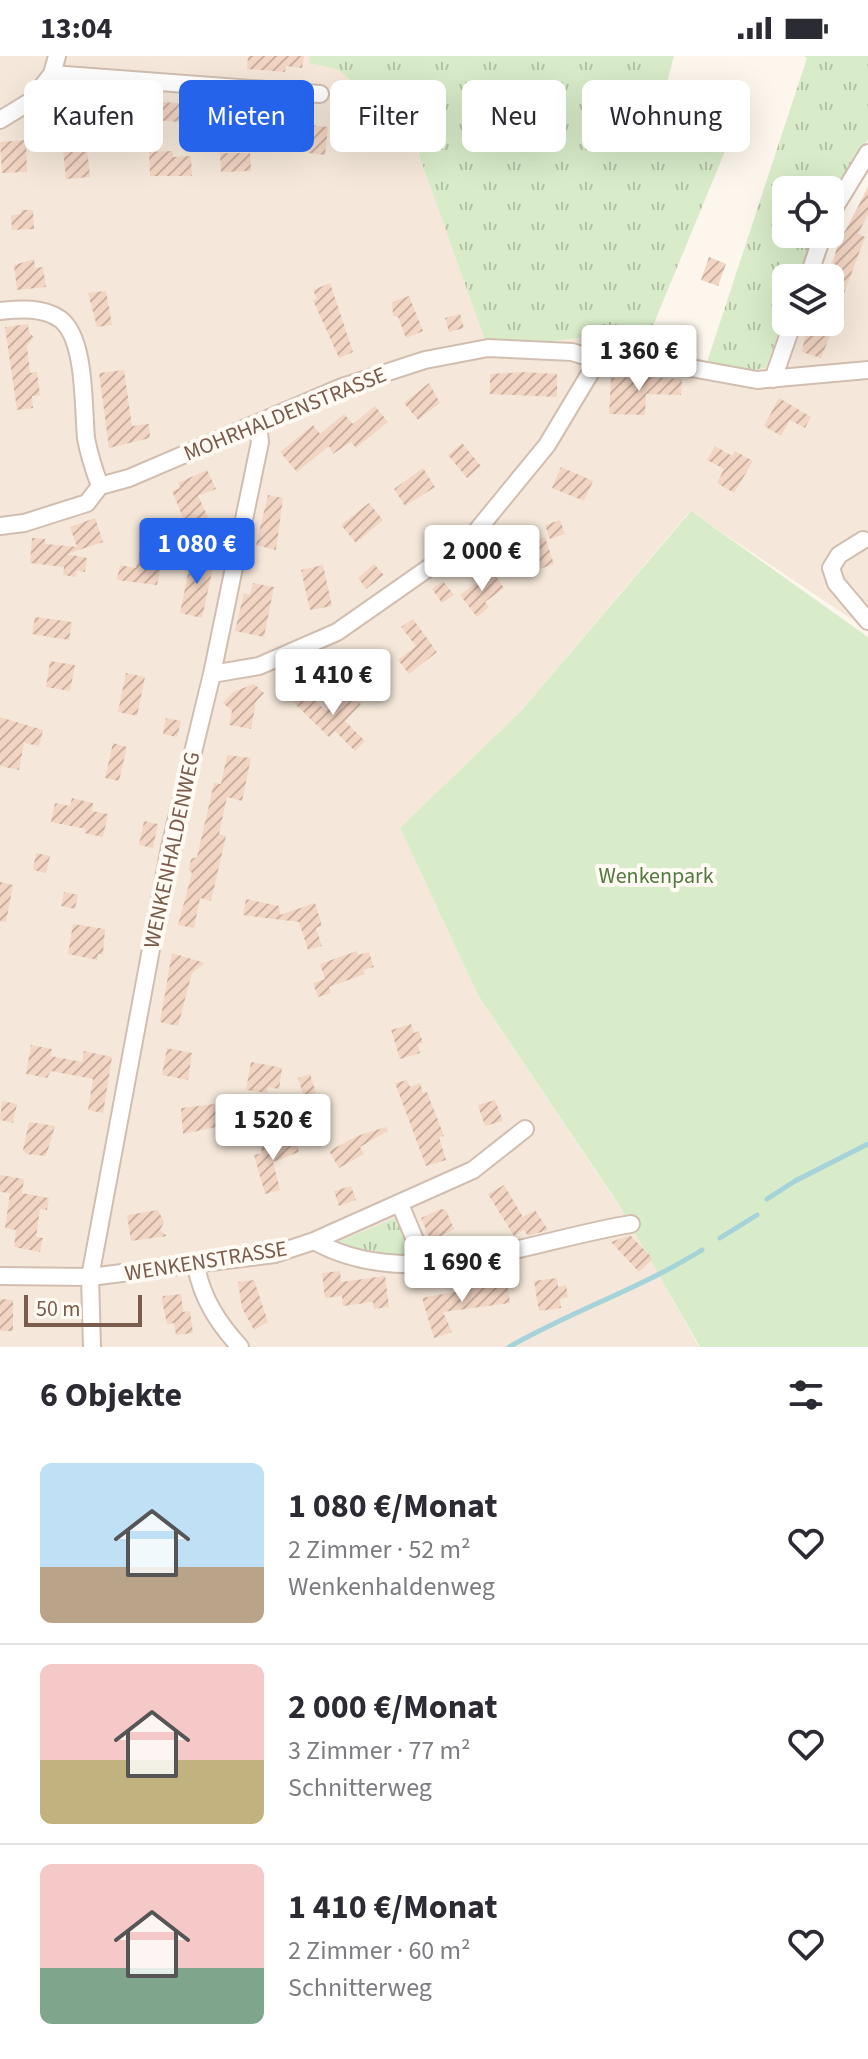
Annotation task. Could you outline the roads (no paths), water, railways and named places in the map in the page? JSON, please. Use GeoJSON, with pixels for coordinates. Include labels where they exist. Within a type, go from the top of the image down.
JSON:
{"type":"FeatureCollection","features":[{"type":"Feature","properties":{"kind":"street"},"geometry":{"type":"LineString","coordinates":[[0,120],[31,101],[52,74],[57,56]]}},
{"type":"Feature","properties":{"kind":"street"},"geometry":{"type":"LineString","coordinates":[[52,74],[320,94]]}},
{"type":"Feature","properties":{"kind":"street"},"geometry":{"type":"LineString","coordinates":[[844,192],[868,153]]}},
{"type":"Feature","properties":{"kind":"street"},"geometry":{"type":"LineString","coordinates":[[0,311],[33,309],[46,313],[61,320],[74,336],[87,440],[100,486]]}},
{"type":"Feature","properties":{"kind":"street"},"geometry":{"type":"LineString","coordinates":[[773,379],[788,336]]}},
{"type":"Feature","properties":{"kind":"street","name":"MOHRHALDENSTRASSE"},"geometry":{"type":"LineString","coordinates":[[0,526],[24,523],[87,503],[100,486],[129,478],[342,387],[425,360],[476,350],[572,352],[598,360],[614,354],[757,380],[868,370]]}},
{"type":"Feature","properties":{"kind":"street"},"geometry":{"type":"LineString","coordinates":[[212,674],[259,666],[337,632],[470,539],[547,445],[598,360]]}},
{"type":"Feature","properties":{"kind":"street","name":"WENKENHALDENWEG"},"geometry":{"type":"LineString","coordinates":[[92,1347],[90,1277],[170,847],[212,674],[260,442],[258,425]]}},
{"type":"Feature","properties":{"kind":"street"},"geometry":{"type":"LineString","coordinates":[[863,540],[839,555],[831,568],[836,583],[868,621]]}},
{"type":"Feature","properties":{"kind":"street","name":"WENKENSTRASSE"},"geometry":{"type":"LineString","coordinates":[[0,1276],[90,1277],[275,1254],[314,1241],[473,1170],[525,1129]]}},
{"type":"Feature","properties":{"kind":"street"},"geometry":{"type":"LineString","coordinates":[[400,1204],[425,1264]]}},
{"type":"Feature","properties":{"kind":"street"},"geometry":{"type":"LineString","coordinates":[[314,1241],[331,1251],[356,1257],[425,1264],[476,1259],[631,1224]]}},
{"type":"Feature","properties":{"kind":"street"},"geometry":{"type":"LineString","coordinates":[[196,1266],[207,1301],[240,1347]]}},
{"type":"Feature","properties":{"kind":"waterway"},"geometry":{"type":"LineString","coordinates":[[767,1199],[795,1181],[868,1144]]}},
{"type":"Feature","properties":{"kind":"waterway"},"geometry":{"type":"LineString","coordinates":[[720,1238],[757,1215]]}},
{"type":"Feature","properties":{"kind":"waterway"},"geometry":{"type":"LineString","coordinates":[[509,1347],[702,1250]]}},
{"type":"Feature","properties":{"kind":"park label","name":"Wenkenpark"},"geometry":{"type":"Point","coordinates":[656,876]}}]}
